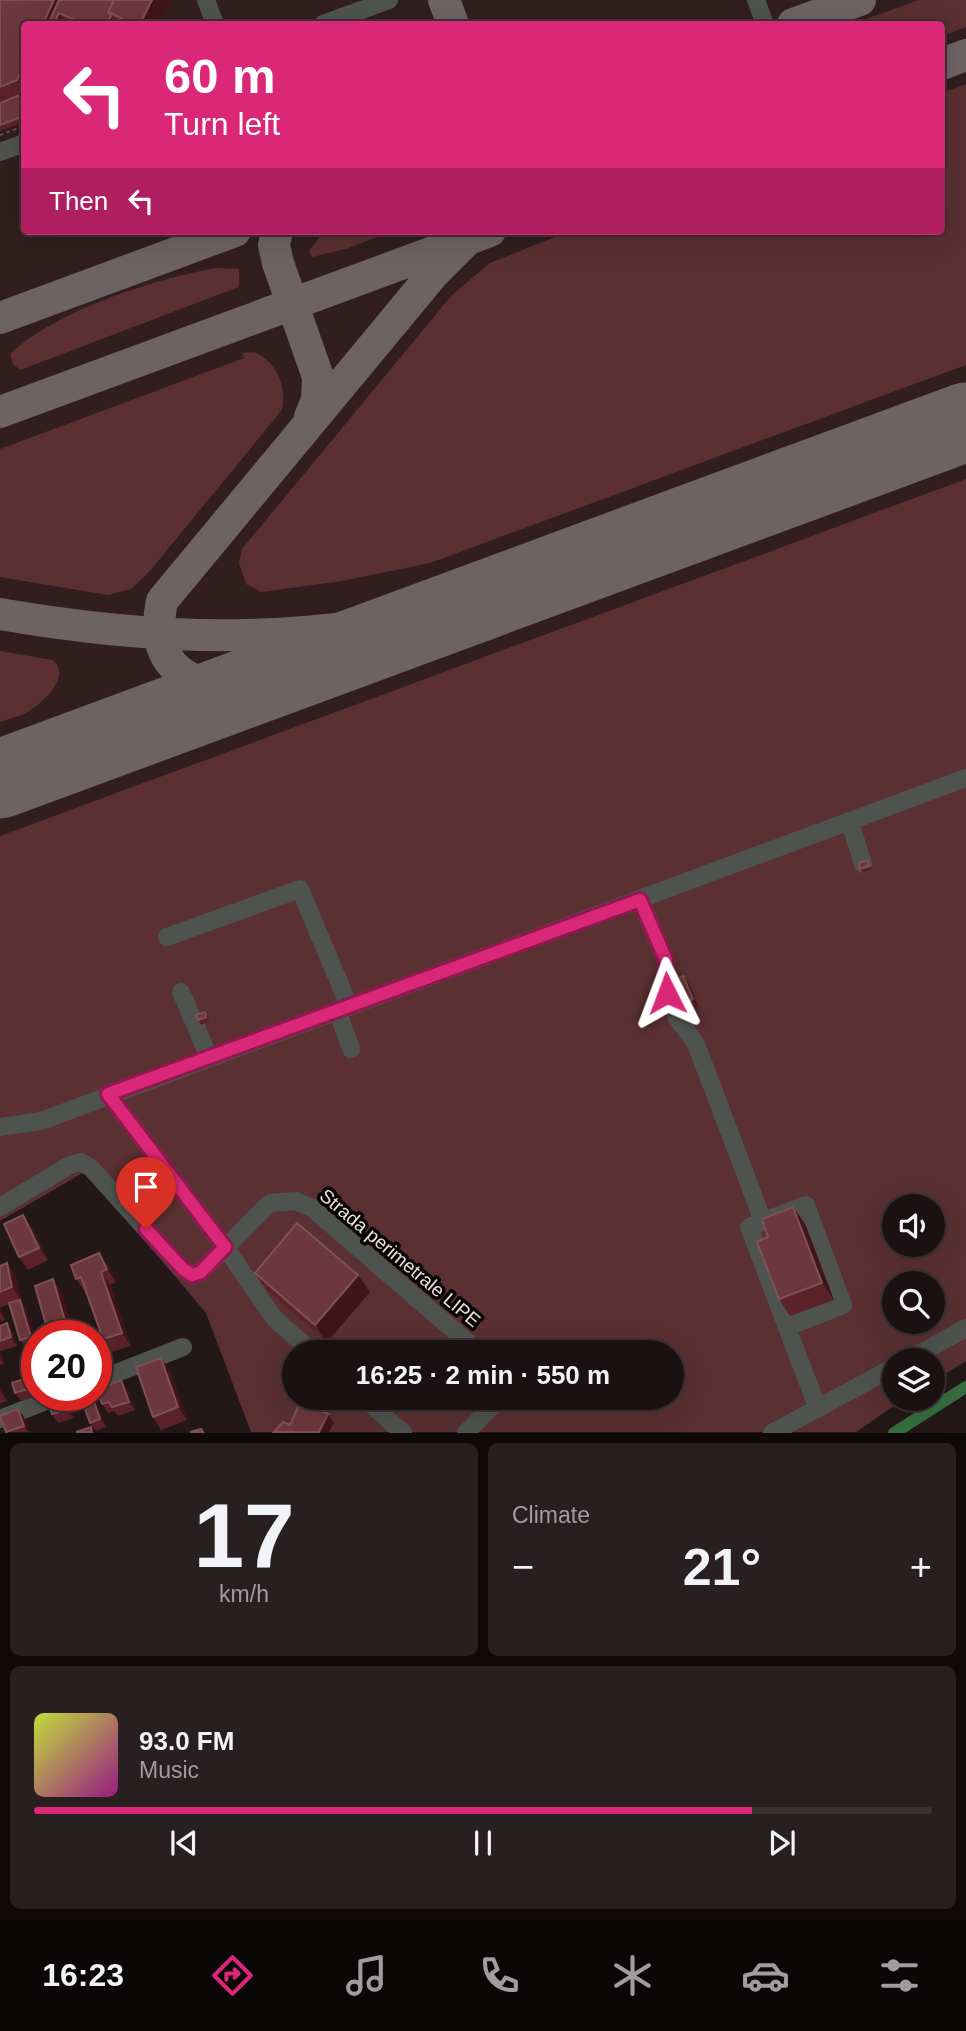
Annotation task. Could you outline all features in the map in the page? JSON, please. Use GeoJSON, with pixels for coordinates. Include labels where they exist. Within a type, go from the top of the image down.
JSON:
{"type":"FeatureCollection","features":[{"type":"Feature","properties":{"kind":"street"},"geometry":{"type":"LineString","coordinates":[[206,0],[214,21]]}},
{"type":"Feature","properties":{"kind":"street"},"geometry":{"type":"LineString","coordinates":[[331,21],[389,0]]}},
{"type":"Feature","properties":{"kind":"street"},"geometry":{"type":"LineString","coordinates":[[756,0],[764,21]]}},
{"type":"Feature","properties":{"kind":"street"},"geometry":{"type":"LineString","coordinates":[[0,152],[21,144]]}},
{"type":"Feature","properties":{"kind":"street"},"geometry":{"type":"LineString","coordinates":[[0,1127],[34,1123],[966,778]]}},
{"type":"Feature","properties":{"kind":"street"},"geometry":{"type":"LineString","coordinates":[[850,822],[863,864]]}},
{"type":"Feature","properties":{"kind":"street"},"geometry":{"type":"LineString","coordinates":[[167,937],[300,889],[343,1008],[351,1049]]}},
{"type":"Feature","properties":{"kind":"street"},"geometry":{"type":"LineString","coordinates":[[640,900],[666,960],[667,993],[677,1018],[696,1044],[763,1221]]}},
{"type":"Feature","properties":{"kind":"street"},"geometry":{"type":"LineString","coordinates":[[181,992],[209,1057]]}},
{"type":"Feature","properties":{"kind":"street"},"geometry":{"type":"LineString","coordinates":[[108,1094],[225,1247],[274,1318],[299,1340]]}},
{"type":"Feature","properties":{"kind":"street","name":"Strada perimetrale LIPE"},"geometry":{"type":"LineString","coordinates":[[0,1207],[70,1165],[81,1162],[91,1168],[188,1274],[201,1272],[270,1203],[296,1201],[313,1208],[465,1340]]}},
{"type":"Feature","properties":{"kind":"street"},"geometry":{"type":"LineString","coordinates":[[787,1327],[843,1305],[806,1205],[749,1227],[818,1409]]}},
{"type":"Feature","properties":{"kind":"street"},"geometry":{"type":"LineString","coordinates":[[930,1348],[966,1328]]}},
{"type":"Feature","properties":{"kind":"street"},"geometry":{"type":"LineString","coordinates":[[112,1375],[183,1347]]}},
{"type":"Feature","properties":{"kind":"street"},"geometry":{"type":"LineString","coordinates":[[772,1433],[882,1374]]}},
{"type":"Feature","properties":{"kind":"street"},"geometry":{"type":"LineString","coordinates":[[377,1410],[403,1433]]}},
{"type":"Feature","properties":{"kind":"street"},"geometry":{"type":"LineString","coordinates":[[466,1433],[488,1410]]}},
{"type":"Feature","properties":{"kind":"street"},"geometry":{"type":"LineString","coordinates":[[0,1419],[21,1411]]}},
{"type":"Feature","properties":{"kind":"path"},"geometry":{"type":"LineString","coordinates":[[0,135],[21,126]]}},
{"type":"Feature","properties":{"kind":"shaded area"},"geometry":{"type":"Polygon","coordinates":[[[0,0],[966,0],[966,1361],[945,1374],[945,1348],[882,1348],[882,1411],[886,1411],[856,1432],[251,1432],[206,1313],[86,1171],[0,1220],[0,0]]]}},
{"type":"Feature","properties":{"kind":"shaded area"},"geometry":{"type":"Polygon","coordinates":[[[919,0],[966,0],[966,27],[945,35],[945,21],[860,21],[919,0]]]}},
{"type":"Feature","properties":{"kind":"shaded area"},"geometry":{"type":"Polygon","coordinates":[[[966,84],[966,365],[430,563],[342,581],[261,592],[246,584],[239,563],[242,549],[452,295],[490,263],[560,235],[945,235],[945,92],[966,84]]]}},
{"type":"Feature","properties":{"kind":"shaded area"},"geometry":{"type":"Polygon","coordinates":[[[321,235],[382,235],[346,249],[312,257],[309,251],[321,235]]]}},
{"type":"Feature","properties":{"kind":"shaded area"},"geometry":{"type":"Polygon","coordinates":[[[217,268],[239,269],[239,287],[20,370],[13,364],[10,354],[30,338],[80,310],[136,288],[217,268]]]}},
{"type":"Feature","properties":{"kind":"shaded area"},"geometry":{"type":"Polygon","coordinates":[[[254,352],[269,362],[278,376],[283,392],[282,410],[149,572],[131,589],[108,595],[0,577],[0,449],[244,358],[242,353],[254,352]]]}},
{"type":"Feature","properties":{"kind":"shaded area"},"geometry":{"type":"Polygon","coordinates":[[[966,479],[966,1361],[945,1374],[945,1348],[882,1348],[882,1411],[886,1411],[856,1432],[251,1432],[206,1313],[86,1171],[0,1221],[0,836],[966,479]]]}},
{"type":"Feature","properties":{"kind":"shaded area"},"geometry":{"type":"Polygon","coordinates":[[[0,651],[53,660],[59,673],[54,687],[38,705],[0,722],[0,651]]]}},
{"type":"Feature","properties":{"kind":"building"},"geometry":{"type":"Polygon","coordinates":[[[0,0],[54,0],[44,21],[21,21],[21,71],[17,80],[0,87],[0,0]]]}},
{"type":"Feature","properties":{"kind":"building"},"geometry":{"type":"Polygon","coordinates":[[[59,0],[114,0],[108,12],[111,16],[108,21],[77,21],[59,13],[55,21],[49,21],[59,0]]]}},
{"type":"Feature","properties":{"kind":"building"},"geometry":{"type":"Polygon","coordinates":[[[114,0],[152,0],[142,21],[127,21],[108,12],[114,0]]]}},
{"type":"Feature","properties":{"kind":"building"},"geometry":{"type":"Polygon","coordinates":[[[21,94],[21,117],[0,125],[0,103],[21,94]]]}},
{"type":"Feature","properties":{"kind":"building"},"geometry":{"type":"Polygon","coordinates":[[[867,860],[869,866],[860,869],[859,863],[867,860]]]}},
{"type":"Feature","properties":{"kind":"building"},"geometry":{"type":"Polygon","coordinates":[[[683,976],[693,999],[674,1008],[664,984],[683,976]]]}},
{"type":"Feature","properties":{"kind":"building"},"geometry":{"type":"Polygon","coordinates":[[[205,1012],[206,1017],[198,1020],[196,1015],[205,1012]]]}},
{"type":"Feature","properties":{"kind":"building"},"geometry":{"type":"Polygon","coordinates":[[[793,1207],[822,1283],[779,1299],[757,1242],[768,1237],[762,1219],[793,1207]]]}},
{"type":"Feature","properties":{"kind":"building"},"geometry":{"type":"Polygon","coordinates":[[[23,1215],[39,1248],[19,1257],[4,1224],[23,1215]]]}},
{"type":"Feature","properties":{"kind":"building"},"geometry":{"type":"Polygon","coordinates":[[[297,1223],[358,1275],[315,1325],[255,1273],[297,1223]]]}},
{"type":"Feature","properties":{"kind":"building"},"geometry":{"type":"Polygon","coordinates":[[[99,1253],[107,1269],[101,1272],[122,1333],[112,1336],[112,1320],[96,1320],[81,1277],[76,1279],[71,1265],[99,1253]]]}},
{"type":"Feature","properties":{"kind":"building"},"geometry":{"type":"Polygon","coordinates":[[[7,1263],[12,1287],[0,1292],[0,1266],[7,1263]]]}},
{"type":"Feature","properties":{"kind":"building"},"geometry":{"type":"Polygon","coordinates":[[[53,1279],[65,1320],[45,1320],[35,1286],[53,1279]]]}},
{"type":"Feature","properties":{"kind":"building"},"geometry":{"type":"Polygon","coordinates":[[[20,1300],[26,1320],[21,1320],[21,1340],[20,1340],[9,1303],[20,1300]]]}},
{"type":"Feature","properties":{"kind":"building"},"geometry":{"type":"Polygon","coordinates":[[[7,1323],[11,1337],[0,1341],[0,1326],[7,1323]]]}},
{"type":"Feature","properties":{"kind":"building"},"geometry":{"type":"Polygon","coordinates":[[[161,1358],[178,1407],[153,1417],[136,1367],[161,1358]]]}},
{"type":"Feature","properties":{"kind":"building"},"geometry":{"type":"Polygon","coordinates":[[[21,1380],[21,1391],[15,1393],[12,1383],[21,1380]]]}},
{"type":"Feature","properties":{"kind":"building"},"geometry":{"type":"Polygon","coordinates":[[[121,1380],[129,1402],[112,1407],[112,1384],[121,1380]]]}},
{"type":"Feature","properties":{"kind":"building"},"geometry":{"type":"Polygon","coordinates":[[[18,1409],[24,1426],[6,1432],[0,1416],[18,1409]]]}},
{"type":"Feature","properties":{"kind":"building"},"geometry":{"type":"Polygon","coordinates":[[[297,1410],[320,1410],[328,1414],[319,1432],[274,1432],[283,1422],[290,1425],[297,1410]]]}},
{"type":"Feature","properties":{"kind":"building"},"geometry":{"type":"Polygon","coordinates":[[[86,1411],[97,1411],[100,1419],[90,1423],[86,1411]]]}},
{"type":"Feature","properties":{"kind":"building"},"geometry":{"type":"Polygon","coordinates":[[[91,1427],[92,1432],[76,1432],[91,1427]]]}},
{"type":"Feature","properties":{"kind":"waterway"},"geometry":{"type":"LineString","coordinates":[[894,1433],[966,1387]]}},
{"type":"Feature","properties":{"kind":"taxiway"},"geometry":{"type":"LineString","coordinates":[[444,0],[452,21]]}},
{"type":"Feature","properties":{"kind":"taxiway"},"geometry":{"type":"LineString","coordinates":[[801,21],[860,0]]}},
{"type":"Feature","properties":{"kind":"taxiway"},"geometry":{"type":"LineString","coordinates":[[945,63],[966,55]]}},
{"type":"Feature","properties":{"kind":"taxiway"},"geometry":{"type":"LineString","coordinates":[[0,318],[224,235]]}},
{"type":"Feature","properties":{"kind":"taxiway"},"geometry":{"type":"LineString","coordinates":[[276,235],[274,245],[278,263],[318,377],[317,400],[310,417]]}},
{"type":"Feature","properties":{"kind":"taxiway"},"geometry":{"type":"LineString","coordinates":[[0,412],[479,235]]}},
{"type":"Feature","properties":{"kind":"taxiway"},"geometry":{"type":"LineString","coordinates":[[247,688],[207,684],[178,670],[167,658],[161,643],[159,624],[162,601],[433,274],[467,240]]}},
{"type":"Feature","properties":{"kind":"taxiway"},"geometry":{"type":"LineString","coordinates":[[0,614],[121,630],[235,635],[350,627],[470,606]]}},
{"type":"Feature","properties":{"kind":"runway"},"geometry":{"type":"LineString","coordinates":[[0,779],[966,422]]}},
{"type":"Feature","properties":{"kind":"route"},"geometry":{"type":"LineString","coordinates":[[146,1229],[188,1274],[192,1275],[201,1272],[225,1247],[108,1094],[640,900],[666,960],[667,993]]}}]}
